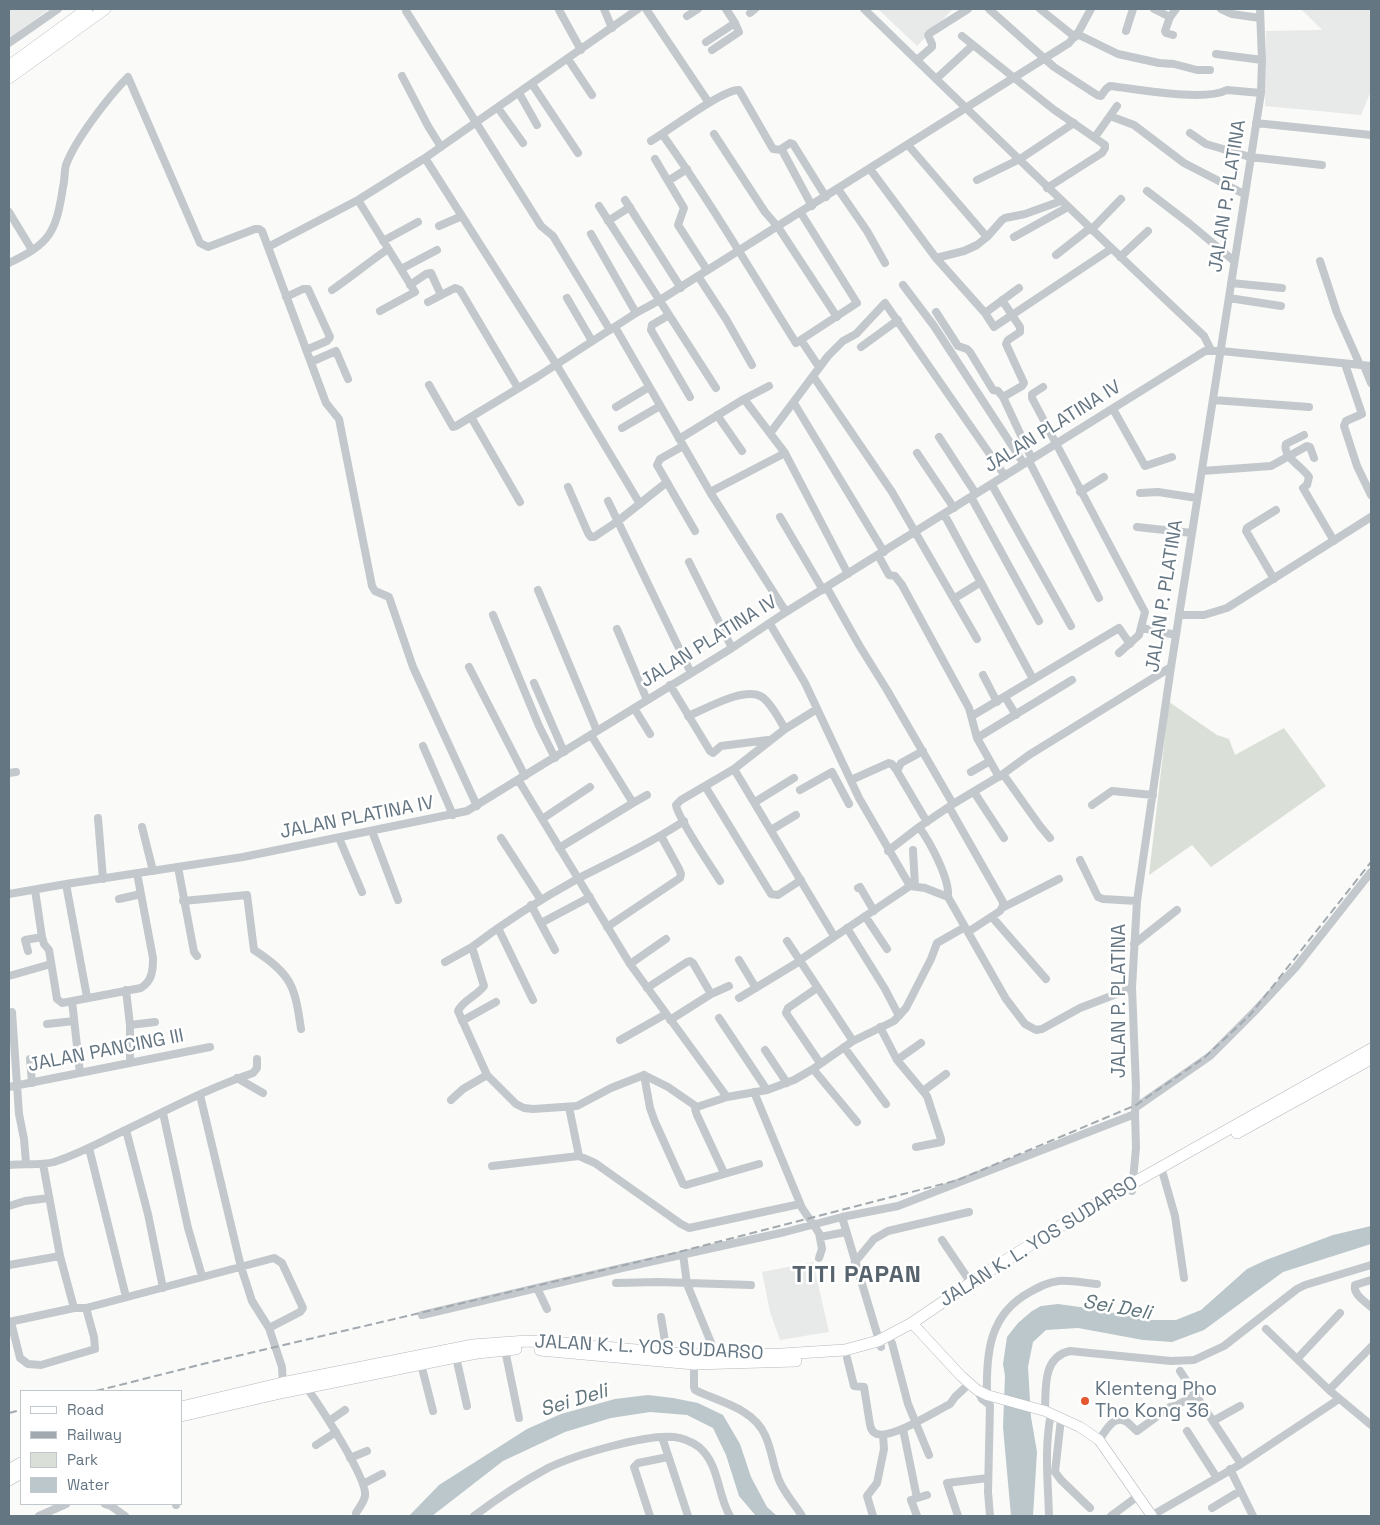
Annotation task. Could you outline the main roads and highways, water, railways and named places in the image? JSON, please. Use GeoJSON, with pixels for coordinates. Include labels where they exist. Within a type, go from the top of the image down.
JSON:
{"type":"FeatureCollection","features":[{"type":"Feature","properties":{"kind":"highway"},"geometry":{"type":"LineString","coordinates":[[9,66],[87,9]]}},
{"type":"Feature","properties":{"kind":"highway"},"geometry":{"type":"LineString","coordinates":[[9,78],[105,9]]}},
{"type":"Feature","properties":{"kind":"highway","name":"JALAN K. L. YOS SUDARSO"},"geometry":{"type":"LineString","coordinates":[[182,1407],[283,1388],[464,1347],[496,1342],[563,1343],[667,1353],[773,1358],[846,1358],[884,1344],[1132,1187],[1371,1049]]}},
{"type":"Feature","properties":{"kind":"highway","name":"JALAN K. L. YOS SUDARSO"},"geometry":{"type":"LineString","coordinates":[[914,1326],[971,1284],[1087,1209],[1163,1174],[1370,1063]]}},
{"type":"Feature","properties":{"kind":"highway","name":"JALAN K. L. YOS SUDARSO"},"geometry":{"type":"LineString","coordinates":[[182,1416],[283,1388],[307,1388],[456,1357],[505,1350],[554,1350],[694,1364],[773,1358],[884,1344]]}},
{"type":"Feature","properties":{"kind":"main road"},"geometry":{"type":"LineString","coordinates":[[914,1326],[973,1387],[989,1396],[1048,1412],[1080,1427],[1099,1440],[1151,1516]]}},
{"type":"Feature","properties":{"kind":"water"},"geometry":{"type":"Polygon","coordinates":[[[1371,1226],[1371,1244],[1283,1272],[1204,1330],[1172,1342],[1143,1340],[1078,1328],[1046,1330],[1033,1342],[1028,1367],[1031,1417],[1037,1452],[1033,1516],[1011,1516],[1003,1427],[1005,1376],[1003,1364],[1007,1337],[1018,1323],[1032,1311],[1041,1306],[1058,1304],[1151,1320],[1176,1320],[1201,1310],[1247,1269],[1333,1235],[1371,1226]]]}},
{"type":"Feature","properties":{"kind":"water"},"geometry":{"type":"Polygon","coordinates":[[[648,1395],[698,1403],[723,1415],[740,1444],[751,1477],[767,1507],[777,1516],[756,1516],[739,1496],[726,1455],[713,1428],[687,1415],[650,1412],[611,1418],[565,1432],[503,1461],[432,1516],[409,1516],[439,1485],[527,1429],[561,1414],[615,1399],[648,1395]]]}},
{"type":"Feature","properties":{"kind":"railway"},"geometry":{"type":"LineString","coordinates":[[100,1390],[663,1256],[958,1180],[1136,1105],[1204,1058],[1250,1015],[1371,862]]}},
{"type":"Feature","properties":{"kind":"railway"},"geometry":{"type":"LineString","coordinates":[[9,1413],[20,1410]]}},
{"type":"Feature","properties":{"kind":"place","name":"Klenteng Pho Tho Kong 36"},"geometry":{"type":"Point","coordinates":[1085,1401]}},
{"type":"Feature","properties":{"kind":"district","name":"TITI PAPAN"},"geometry":{"type":"Point","coordinates":[857,1275]}},
{"type":"Feature","properties":{"kind":"water label","name":"Sei Deli"},"geometry":{"type":"Point","coordinates":[1117,1308]}},
{"type":"Feature","properties":{"kind":"water label","name":"Sei Deli"},"geometry":{"type":"Point","coordinates":[574,1401]}}]}
